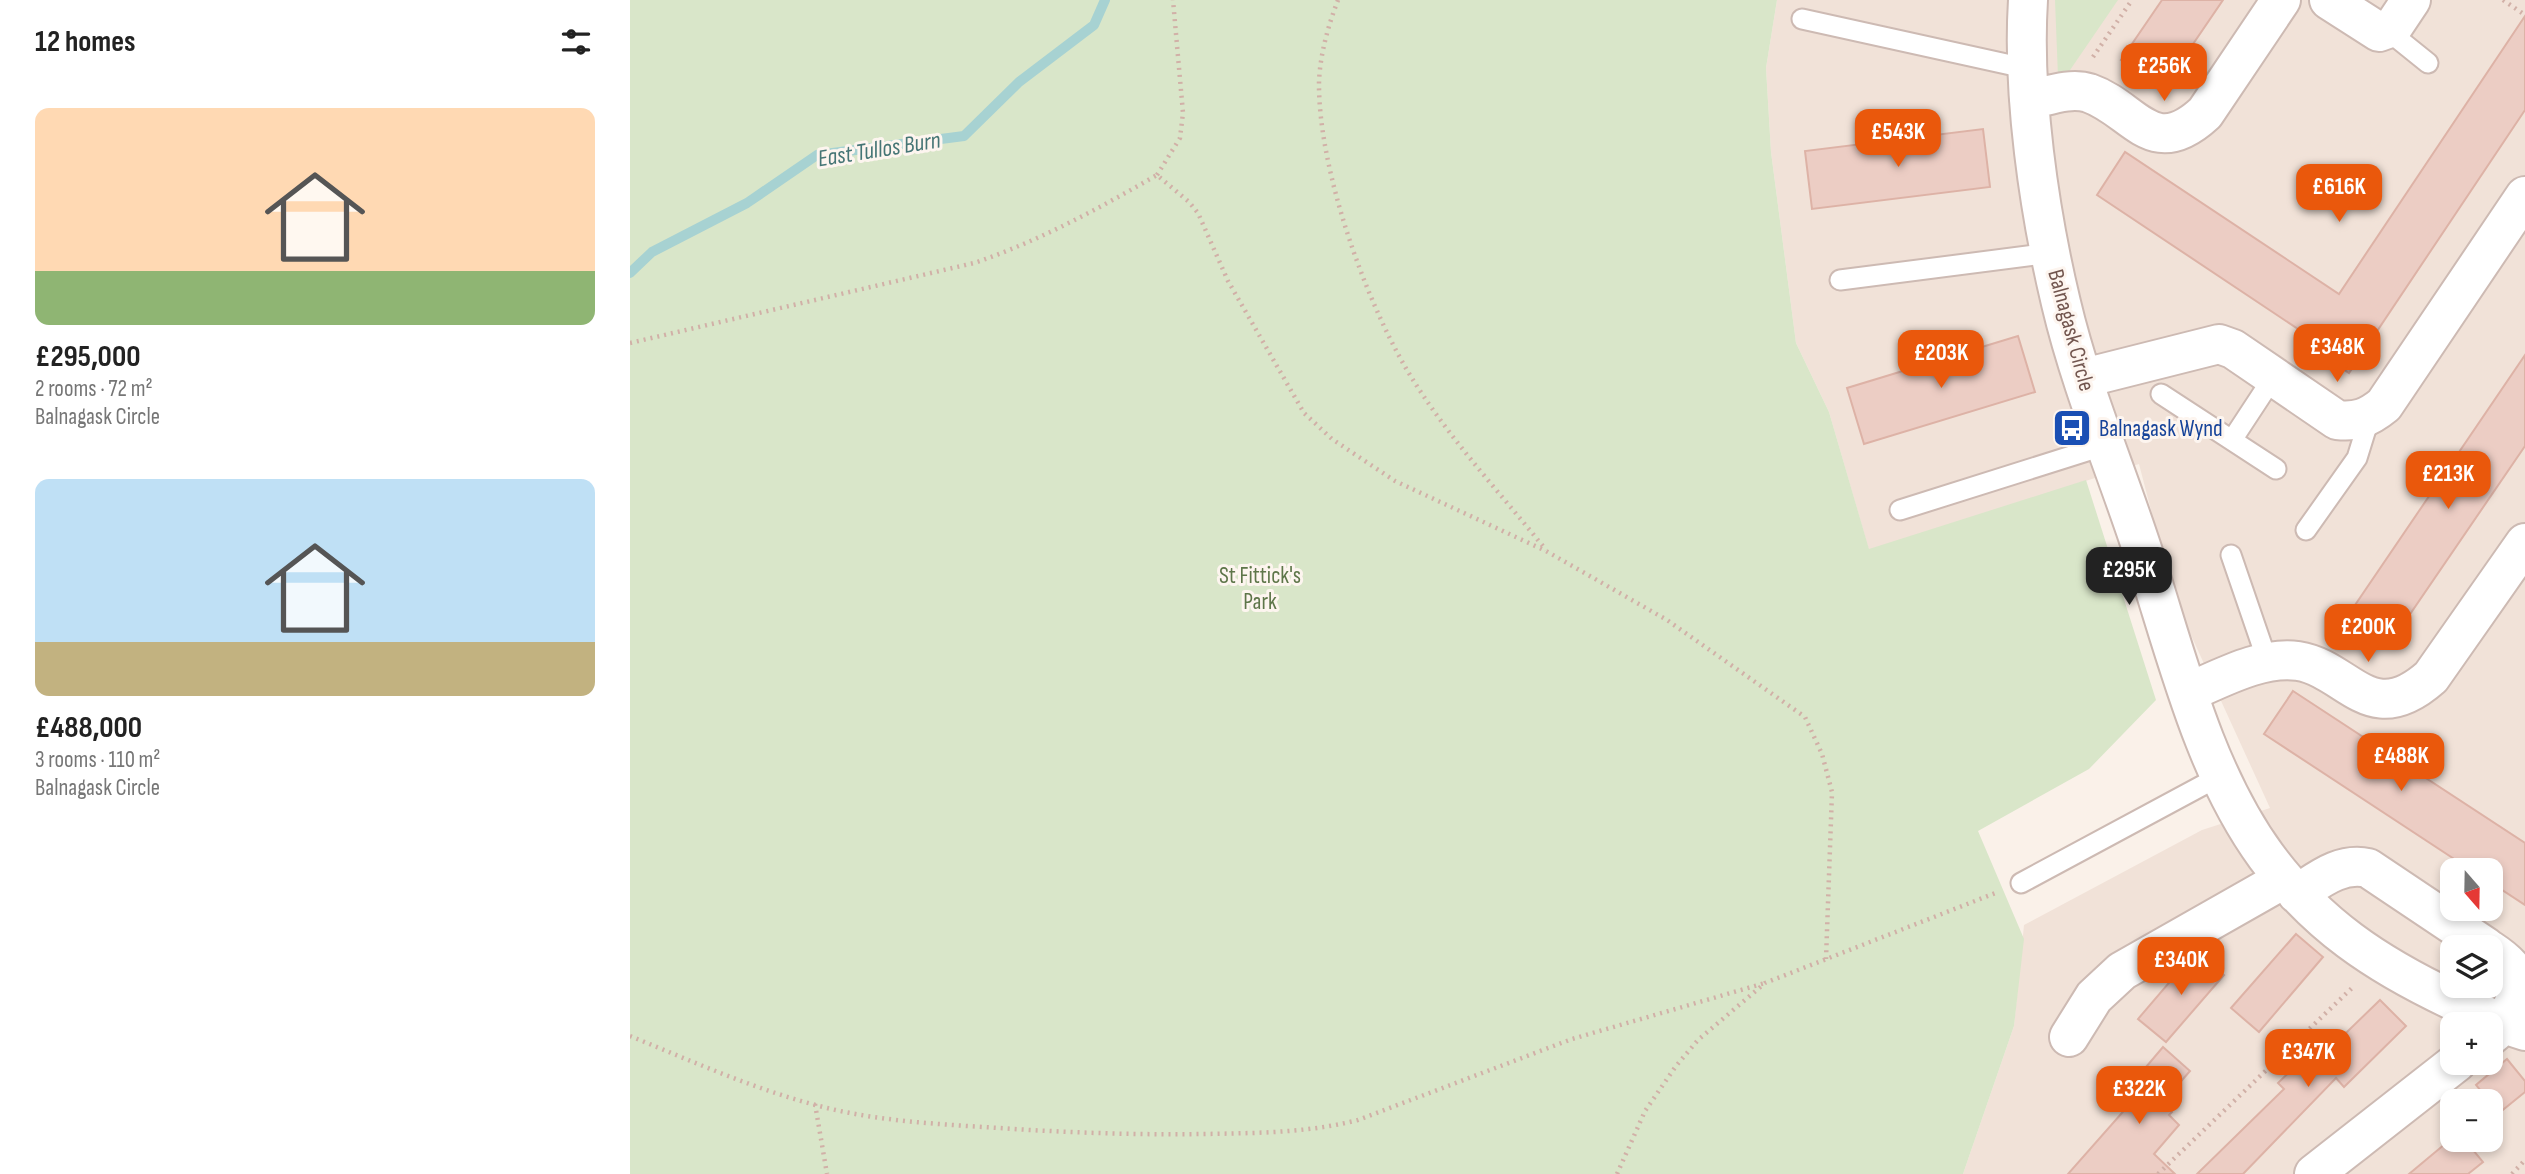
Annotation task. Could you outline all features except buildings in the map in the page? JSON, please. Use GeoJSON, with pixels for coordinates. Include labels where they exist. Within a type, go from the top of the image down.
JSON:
{"type":"FeatureCollection","features":[{"type":"Feature","properties":{"kind":"street","name":"Balnagask Circle"},"geometry":{"type":"LineString","coordinates":[[2028,0],[2029,84],[2038,174],[2061,304],[2189,692],[2231,803],[2266,856],[2290,886],[2347,939],[2379,963],[2507,1031],[2520,989],[2518,977],[2503,960]]}},
{"type":"Feature","properties":{"kind":"street"},"geometry":{"type":"LineString","coordinates":[[2029,84],[2089,93],[2149,132],[2172,132],[2194,123],[2205,113],[2281,0]]}},
{"type":"Feature","properties":{"kind":"street"},"geometry":{"type":"LineString","coordinates":[[2329,0],[2373,30],[2393,27],[2411,0]]}},
{"type":"Feature","properties":{"kind":"street"},"geometry":{"type":"LineString","coordinates":[[2084,378],[2219,344],[2233,349],[2337,419],[2354,421],[2370,416],[2384,405],[2525,196]]}},
{"type":"Feature","properties":{"kind":"street"},"geometry":{"type":"LineString","coordinates":[[2189,692],[2256,665],[2279,661],[2307,664],[2368,696],[2384,698],[2417,689],[2431,677],[2525,543]]}},
{"type":"Feature","properties":{"kind":"street","name":"Balnagask Circle"},"geometry":{"type":"LineString","coordinates":[[2290,886],[2353,865],[2368,868],[2468,935]]}},
{"type":"Feature","properties":{"kind":"street"},"geometry":{"type":"LineString","coordinates":[[2069,1037],[2094,997],[2122,971],[2290,886]]}},
{"type":"Feature","properties":{"kind":"street"},"geometry":{"type":"LineString","coordinates":[[2314,1174],[2440,1075]]}},
{"type":"Feature","properties":{"kind":"lane"},"geometry":{"type":"LineString","coordinates":[[1802,19],[2029,84]]}},
{"type":"Feature","properties":{"kind":"lane"},"geometry":{"type":"LineString","coordinates":[[2387,30],[2428,63]]}},
{"type":"Feature","properties":{"kind":"lane"},"geometry":{"type":"LineString","coordinates":[[1840,281],[2051,253]]}},
{"type":"Feature","properties":{"kind":"lane"},"geometry":{"type":"LineString","coordinates":[[2232,440],[2274,376]]}},
{"type":"Feature","properties":{"kind":"lane"},"geometry":{"type":"LineString","coordinates":[[2161,394],[2276,469]]}},
{"type":"Feature","properties":{"kind":"lane"},"geometry":{"type":"LineString","coordinates":[[2306,530],[2357,458],[2370,416]]}},
{"type":"Feature","properties":{"kind":"lane"},"geometry":{"type":"LineString","coordinates":[[1900,510],[2106,444]]}},
{"type":"Feature","properties":{"kind":"lane"},"geometry":{"type":"LineString","coordinates":[[2231,555],[2268,663]]}},
{"type":"Feature","properties":{"kind":"lane"},"geometry":{"type":"LineString","coordinates":[[2021,883],[2220,776]]}},
{"type":"Feature","properties":{"kind":"path"},"geometry":{"type":"LineString","coordinates":[[630,343],[975,262],[1055,230],[1157,176],[1181,138],[1172,0]]}},
{"type":"Feature","properties":{"kind":"path"},"geometry":{"type":"LineString","coordinates":[[1338,0],[1328,30],[1319,84],[1329,162],[1356,259],[1389,335],[1416,385],[1462,448],[1546,551]]}},
{"type":"Feature","properties":{"kind":"path"},"geometry":{"type":"LineString","coordinates":[[2070,91],[2132,0]]}},
{"type":"Feature","properties":{"kind":"path"},"geometry":{"type":"LineString","coordinates":[[2505,1],[2514,0]]}},
{"type":"Feature","properties":{"kind":"path"},"geometry":{"type":"LineString","coordinates":[[2505,1],[2525,15]]}},
{"type":"Feature","properties":{"kind":"path"},"geometry":{"type":"LineString","coordinates":[[1157,176],[1189,202],[1198,214],[1249,320],[1304,413],[1315,426],[1356,457],[1395,481],[1546,551],[1667,620],[1805,717],[1822,754],[1832,792],[1832,859],[1826,959]]}},
{"type":"Feature","properties":{"kind":"path"},"geometry":{"type":"LineString","coordinates":[[630,1036],[752,1086],[839,1111],[934,1125],[1075,1133],[1135,1136],[1274,1134],[1358,1120],[1572,1039],[1765,983],[2021,883]]}},
{"type":"Feature","properties":{"kind":"path"},"geometry":{"type":"LineString","coordinates":[[2158,1174],[2379,963]]}},
{"type":"Feature","properties":{"kind":"path"},"geometry":{"type":"LineString","coordinates":[[1617,1174],[1646,1111],[1676,1066],[1718,1022],[1765,983]]}},
{"type":"Feature","properties":{"kind":"path"},"geometry":{"type":"LineString","coordinates":[[814,1104],[827,1174]]}},
{"type":"Feature","properties":{"kind":"path"},"geometry":{"type":"LineString","coordinates":[[2512,1174],[2525,1160]]}},
{"type":"Feature","properties":{"kind":"shaded area"},"geometry":{"type":"Polygon","coordinates":[[[1777,0],[2525,0],[2525,1174],[1963,1174],[2014,1026],[2024,925],[2202,830],[2270,808],[2174,598],[2139,464],[1869,550],[1829,412],[1796,343],[1771,152],[1766,68],[1777,0]]]}},
{"type":"Feature","properties":{"kind":"green space","name":"St Fittick's Park"},"geometry":{"type":"Polygon","coordinates":[[[630,0],[1777,0],[1766,68],[1771,152],[1796,343],[1829,412],[1869,549],[2086,480],[2156,700],[2089,769],[1978,831],[2024,939],[2014,1026],[1963,1174],[630,1174],[630,0]]]}},
{"type":"Feature","properties":{"kind":"green space"},"geometry":{"type":"Polygon","coordinates":[[[2055,0],[2118,0],[2068,73],[2058,77],[2055,0]]]}},
{"type":"Feature","properties":{"kind":"waterway","name":"East Tullos Burn"},"geometry":{"type":"LineString","coordinates":[[630,273],[652,252],[747,203],[817,155],[964,136],[1019,82],[1094,25],[1105,0]]}},
{"type":"Feature","properties":{"kind":"place","name":"Balnagask Wynd"},"geometry":{"type":"Point","coordinates":[2072,428]}}]}
